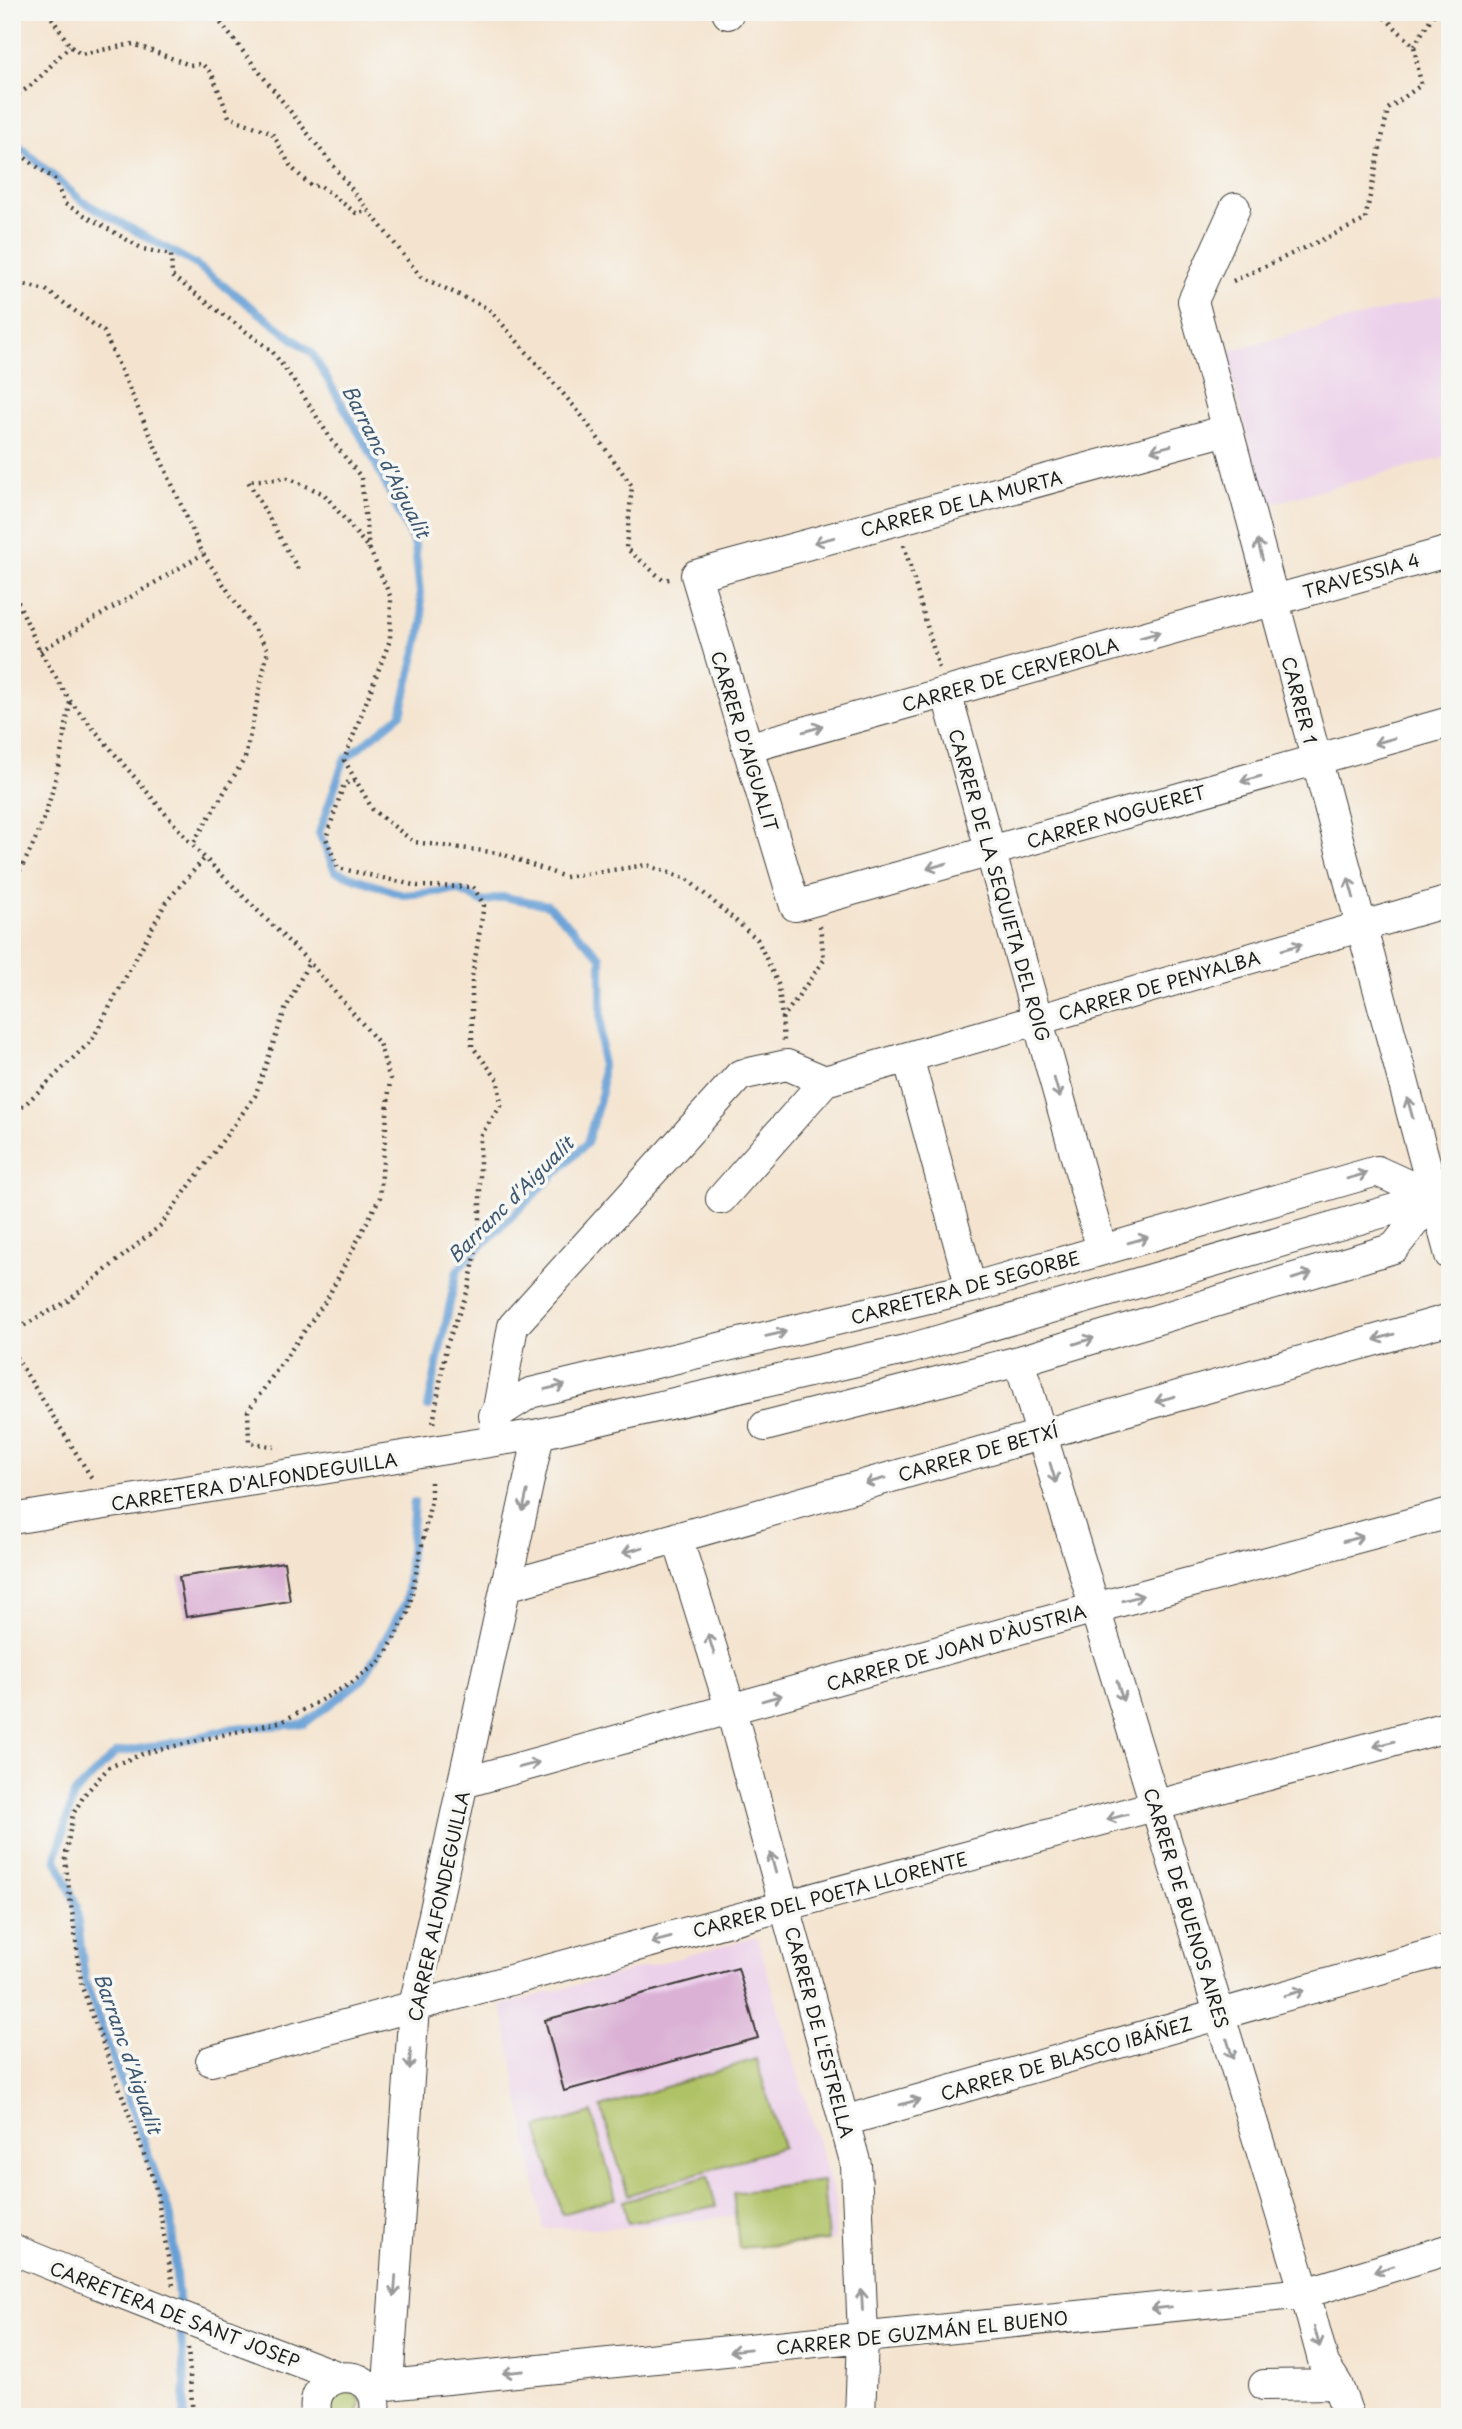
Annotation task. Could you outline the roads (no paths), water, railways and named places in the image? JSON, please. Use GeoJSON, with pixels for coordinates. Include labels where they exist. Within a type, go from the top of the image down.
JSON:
{"type":"FeatureCollection","features":[{"type":"Feature","properties":{"kind":"street","name":"CARRER 1"},"geometry":{"type":"LineString","coordinates":[[1235,208],[1194,301],[1361,927],[1442,1195],[1450,1255]]}},
{"type":"Feature","properties":{"kind":"street","name":"CARRER DE LA MURTA"},"geometry":{"type":"LineString","coordinates":[[696,575],[1227,430]]}},
{"type":"Feature","properties":{"kind":"street","name":"TRAVESSIA 4"},"geometry":{"type":"LineString","coordinates":[[1273,600],[1450,551]]}},
{"type":"Feature","properties":{"kind":"street","name":"CARRER D'AIGUALIT"},"geometry":{"type":"LineString","coordinates":[[696,575],[747,748],[802,904]]}},
{"type":"Feature","properties":{"kind":"street","name":"CARRER DE CERVEROLA"},"geometry":{"type":"LineString","coordinates":[[747,748],[1273,600]]}},
{"type":"Feature","properties":{"kind":"street","name":"CARRER DE LA SEQUIETA DEL ROIG"},"geometry":{"type":"LineString","coordinates":[[946,692],[1102,1250]]}},
{"type":"Feature","properties":{"kind":"street","name":"CARRER NOGUERET"},"geometry":{"type":"LineString","coordinates":[[802,904],[1450,722]]}},
{"type":"Feature","properties":{"kind":"street","name":"CARRER DE PENYALBA"},"geometry":{"type":"LineString","coordinates":[[825,1081],[1450,901]]}},
{"type":"Feature","properties":{"kind":"street"},"geometry":{"type":"LineString","coordinates":[[908,1058],[971,1288]]}},
{"type":"Feature","properties":{"kind":"street"},"geometry":{"type":"LineString","coordinates":[[721,1199],[825,1081],[787,1065],[740,1075],[513,1326],[495,1429],[539,1434],[909,1349],[1442,1195]]}},
{"type":"Feature","properties":{"kind":"street","name":"CARRETERA DE SEGORBE"},"geometry":{"type":"LineString","coordinates":[[495,1429],[530,1393],[971,1288],[1377,1171],[1442,1195]]}},
{"type":"Feature","properties":{"kind":"street"},"geometry":{"type":"LineString","coordinates":[[765,1426],[1019,1361],[1394,1248],[1442,1195]]}},
{"type":"Feature","properties":{"kind":"street","name":"CARRER DE BETXÍ"},"geometry":{"type":"LineString","coordinates":[[506,1586],[1450,1319]]}},
{"type":"Feature","properties":{"kind":"street","name":"CARRER DE BUENOS AIRES"},"geometry":{"type":"LineString","coordinates":[[1019,1361],[1305,2293],[1324,2364],[1337,2384],[1346,2417]]}},
{"type":"Feature","properties":{"kind":"street","name":"CARRETERA D'ALFONDEGUILLA"},"geometry":{"type":"LineString","coordinates":[[12,1519],[109,1504],[495,1429]]}},
{"type":"Feature","properties":{"kind":"street","name":"CARRER ALFONDEGUILLA"},"geometry":{"type":"LineString","coordinates":[[378,2398],[414,2006],[539,1434]]}},
{"type":"Feature","properties":{"kind":"street","name":"CARRER DE JOAN D'ÀUSTRIA"},"geometry":{"type":"LineString","coordinates":[[463,1783],[1450,1513]]}},
{"type":"Feature","properties":{"kind":"street","name":"CARRER DE L'ESTRELLA"},"geometry":{"type":"LineString","coordinates":[[677,1537],[731,1710],[856,2165],[863,2337],[860,2417]]}},
{"type":"Feature","properties":{"kind":"street","name":"CARRER DEL POETA LLORENTE"},"geometry":{"type":"LineString","coordinates":[[211,2061],[1450,1726]]}},
{"type":"Feature","properties":{"kind":"street","name":"CARRER DE BLASCO IBÁÑEZ"},"geometry":{"type":"LineString","coordinates":[[844,2120],[1450,1949]]}},
{"type":"Feature","properties":{"kind":"street","name":"CARRETERA DE SANT JOSEP"},"geometry":{"type":"LineString","coordinates":[[12,2249],[339,2377],[358,2379],[378,2398]]}},
{"type":"Feature","properties":{"kind":"street","name":"CARRER DE GUZMÁN EL BUENO"},"geometry":{"type":"LineString","coordinates":[[378,2398],[863,2337],[1305,2293],[1450,2249]]}},
{"type":"Feature","properties":{"kind":"street"},"geometry":{"type":"LineString","coordinates":[[317,2417],[319,2392],[331,2380],[339,2377]]}},
{"type":"Feature","properties":{"kind":"street"},"geometry":{"type":"LineString","coordinates":[[1264,2385],[1337,2384]]}},
{"type":"Feature","properties":{"kind":"waterway","name":"Barranc d'Aigualit"},"geometry":{"type":"LineString","coordinates":[[12,140],[82,201],[195,264],[312,353],[370,452],[415,546],[423,622],[401,714],[344,760],[319,833],[335,871],[403,895],[458,890],[482,902],[504,897],[548,905],[601,957],[602,1092],[587,1143],[457,1270],[428,1407]]}},
{"type":"Feature","properties":{"kind":"waterway","name":"Barranc d'Aigualit"},"geometry":{"type":"LineString","coordinates":[[179,2309],[171,2217],[85,1981],[76,1904],[56,1858],[74,1794],[116,1753],[183,1741],[233,1728],[304,1724],[363,1679],[406,1602],[414,1502]]}},
{"type":"Feature","properties":{"kind":"waterway","name":"Barranc d'Aigualit"},"geometry":{"type":"LineString","coordinates":[[180,2322],[185,2382],[184,2417]]}}]}
